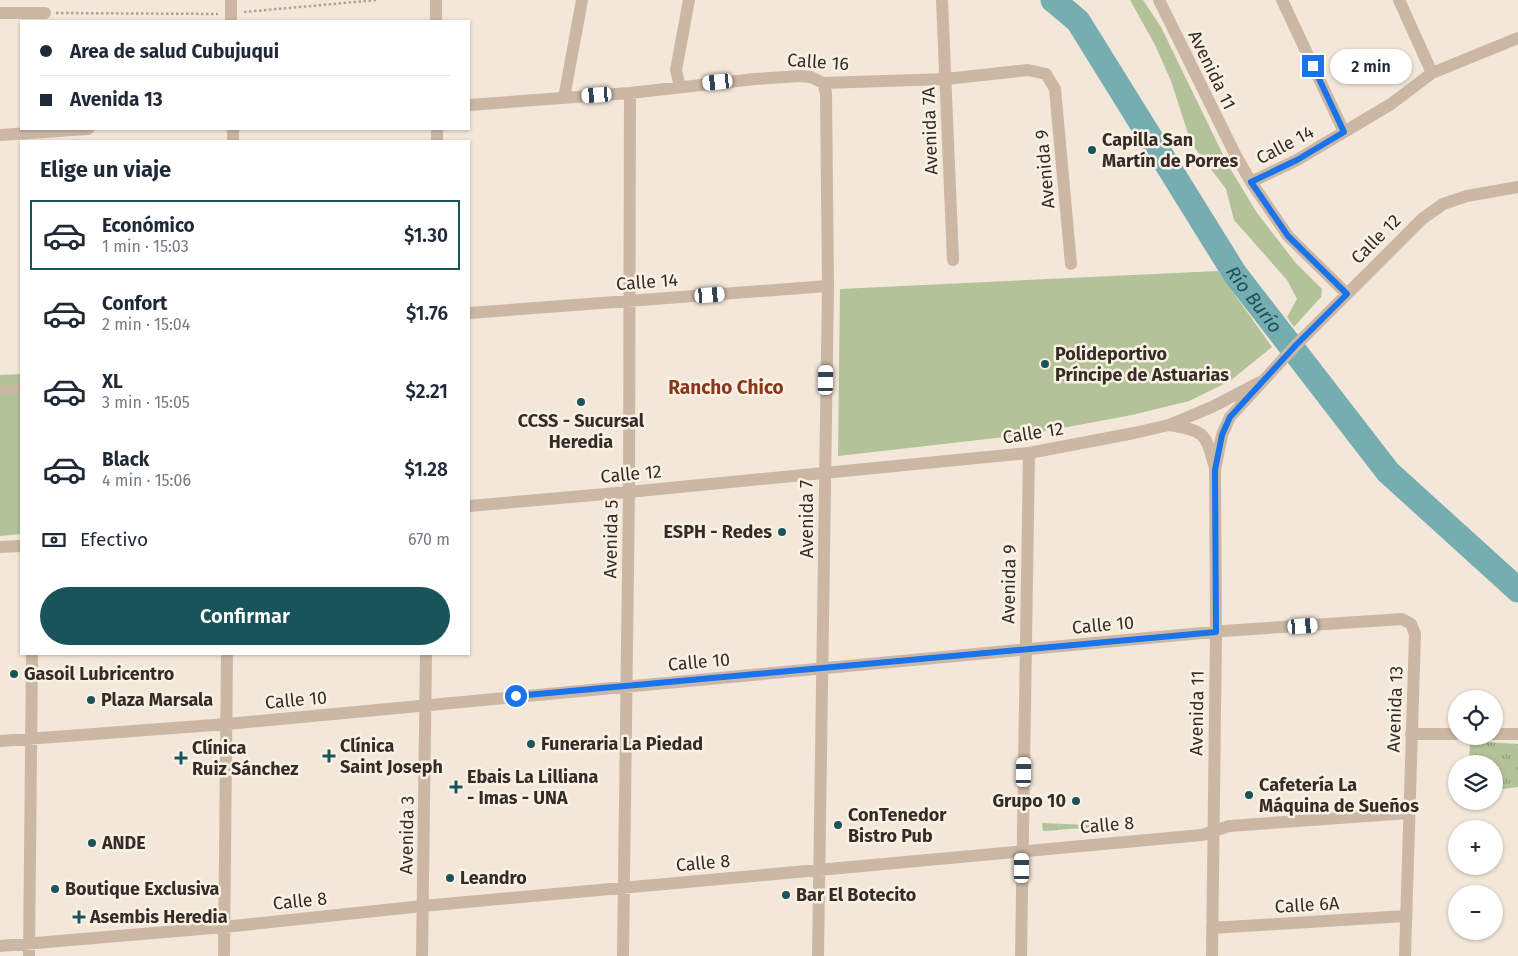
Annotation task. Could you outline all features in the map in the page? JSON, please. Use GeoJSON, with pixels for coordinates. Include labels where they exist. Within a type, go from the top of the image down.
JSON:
{"type":"FeatureCollection","features":[{"type":"Feature","properties":{"kind":"street"},"geometry":{"type":"LineString","coordinates":[[231,0],[231,17]]}},
{"type":"Feature","properties":{"kind":"street"},"geometry":{"type":"LineString","coordinates":[[436,0],[436,20]]}},
{"type":"Feature","properties":{"kind":"street"},"geometry":{"type":"LineString","coordinates":[[564,98],[582,0]]}},
{"type":"Feature","properties":{"kind":"street"},"geometry":{"type":"LineString","coordinates":[[680,86],[676,70],[689,0]]}},
{"type":"Feature","properties":{"kind":"street","name":"Avenida 7A"},"geometry":{"type":"LineString","coordinates":[[942,0],[953,260]]}},
{"type":"Feature","properties":{"kind":"street","name":"Avenida 11"},"geometry":{"type":"LineString","coordinates":[[1159,0],[1232,148],[1251,182],[1288,236],[1347,294]]}},
{"type":"Feature","properties":{"kind":"street"},"geometry":{"type":"LineString","coordinates":[[1282,0],[1344,132]]}},
{"type":"Feature","properties":{"kind":"street"},"geometry":{"type":"LineString","coordinates":[[1399,0],[1432,73]]}},
{"type":"Feature","properties":{"kind":"street"},"geometry":{"type":"LineString","coordinates":[[0,12],[45,11]]}},
{"type":"Feature","properties":{"kind":"street","name":"Calle 14"},"geometry":{"type":"LineString","coordinates":[[1251,182],[1297,160],[1391,104],[1432,73],[1518,38]]}},
{"type":"Feature","properties":{"kind":"street","name":"Calle 16"},"geometry":{"type":"LineString","coordinates":[[470,105],[801,76],[811,78],[823,84],[946,79],[1028,70],[1046,74]]}},
{"type":"Feature","properties":{"kind":"street","name":"Avenida 9"},"geometry":{"type":"LineString","coordinates":[[1046,74],[1055,89],[1071,264]]}},
{"type":"Feature","properties":{"kind":"street","name":"Avenida 7"},"geometry":{"type":"LineString","coordinates":[[818,956],[828,286],[826,94],[823,84]]}},
{"type":"Feature","properties":{"kind":"street","name":"Avenida 5"},"geometry":{"type":"LineString","coordinates":[[623,956],[629,492],[630,92]]}},
{"type":"Feature","properties":{"kind":"street"},"geometry":{"type":"LineString","coordinates":[[0,135],[46,130]]}},
{"type":"Feature","properties":{"kind":"street","name":"Calle 12"},"geometry":{"type":"LineString","coordinates":[[470,506],[1028,453],[1169,425],[1212,407],[1264,380],[1296,345],[1422,219],[1443,204],[1467,196],[1518,187]]}},
{"type":"Feature","properties":{"kind":"street","name":"Calle 14"},"geometry":{"type":"LineString","coordinates":[[470,312],[828,286]]}},
{"type":"Feature","properties":{"kind":"street","name":"Avenida 11"},"geometry":{"type":"LineString","coordinates":[[1212,956],[1216,632],[1215,470],[1222,435],[1230,417],[1264,380]]}},
{"type":"Feature","properties":{"kind":"street","name":"Avenida 11"},"geometry":{"type":"LineString","coordinates":[[1169,425],[1194,429],[1202,435],[1208,443],[1215,470]]}},
{"type":"Feature","properties":{"kind":"street","name":"Avenida 9"},"geometry":{"type":"LineString","coordinates":[[1021,956],[1028,453]]}},
{"type":"Feature","properties":{"kind":"street"},"geometry":{"type":"LineString","coordinates":[[0,547],[20,546]]}},
{"type":"Feature","properties":{"kind":"street","name":"Calle 10"},"geometry":{"type":"LineString","coordinates":[[0,741],[227,724],[1216,632],[1402,619]]}},
{"type":"Feature","properties":{"kind":"street","name":"Avenida 13"},"geometry":{"type":"LineString","coordinates":[[1402,619],[1411,624],[1415,634],[1405,956]]}},
{"type":"Feature","properties":{"kind":"street"},"geometry":{"type":"LineString","coordinates":[[29,950],[32,655]]}},
{"type":"Feature","properties":{"kind":"street"},"geometry":{"type":"LineString","coordinates":[[224,956],[228,655]]}},
{"type":"Feature","properties":{"kind":"street","name":"Avenida 3"},"geometry":{"type":"LineString","coordinates":[[422,956],[426,655]]}},
{"type":"Feature","properties":{"kind":"street"},"geometry":{"type":"LineString","coordinates":[[1411,734],[1448,734]]}},
{"type":"Feature","properties":{"kind":"street"},"geometry":{"type":"LineString","coordinates":[[1503,734],[1518,734]]}},
{"type":"Feature","properties":{"kind":"street","name":"Calle 8"},"geometry":{"type":"LineString","coordinates":[[0,946],[29,950],[224,926],[424,906],[1202,835],[1229,826],[1409,813]]}},
{"type":"Feature","properties":{"kind":"street","name":"Calle 6A"},"geometry":{"type":"LineString","coordinates":[[1212,928],[1405,916]]}},
{"type":"Feature","properties":{"kind":"lane"},"geometry":{"type":"LineString","coordinates":[[0,390],[20,389]]}},
{"type":"Feature","properties":{"kind":"path"},"geometry":{"type":"LineString","coordinates":[[45,11],[231,17],[377,0]]}},
{"type":"Feature","properties":{"kind":"green space"},"geometry":{"type":"Polygon","coordinates":[[[1130,0],[1143,0],[1161,27],[1228,165],[1257,213],[1295,262],[1322,289],[1321,297],[1294,327],[1287,317],[1297,299],[1287,280],[1234,220],[1226,189],[1191,143],[1171,81],[1155,45],[1130,0]]]}},
{"type":"Feature","properties":{"kind":"green space","name":"Polideportivo Príncipe de Astuarias"},"geometry":{"type":"Polygon","coordinates":[[[1218,271],[1272,347],[1230,381],[1189,401],[1132,415],[1030,434],[838,456],[840,289],[1218,271]]]}},
{"type":"Feature","properties":{"kind":"green space"},"geometry":{"type":"Polygon","coordinates":[[[20,374],[20,534],[0,536],[0,375],[20,374]]]}},
{"type":"Feature","properties":{"kind":"green space"},"geometry":{"type":"Polygon","coordinates":[[[1518,744],[1518,787],[1503,789],[1503,755],[1469,755],[1470,745],[1518,744]]]}},
{"type":"Feature","properties":{"kind":"green space"},"geometry":{"type":"Polygon","coordinates":[[[1042,823],[1111,826],[1043,831],[1042,823]]]}},
{"type":"Feature","properties":{"kind":"waterway","name":"Río Burío"},"geometry":{"type":"LineString","coordinates":[[1053,0],[1078,21],[1235,274],[1388,472],[1518,590]]}},
{"type":"Feature","properties":{"kind":"place","name":"Capilla San Martín de Porres"},"geometry":{"type":"Point","coordinates":[1092,150]}},
{"type":"Feature","properties":{"kind":"place","name":"Polideportivo Príncipe de Astuarias"},"geometry":{"type":"Point","coordinates":[1045,364]}},
{"type":"Feature","properties":{"kind":"place","name":"CCSS - Sucursal Heredia"},"geometry":{"type":"Point","coordinates":[581,402]}},
{"type":"Feature","properties":{"kind":"place","name":"ESPH - Redes"},"geometry":{"type":"Point","coordinates":[782,532]}},
{"type":"Feature","properties":{"kind":"place","name":"Gasoil Lubricentro"},"geometry":{"type":"Point","coordinates":[14,674]}},
{"type":"Feature","properties":{"kind":"place","name":"Plaza Marsala"},"geometry":{"type":"Point","coordinates":[91,700]}},
{"type":"Feature","properties":{"kind":"place","name":"Funeraria La Piedad"},"geometry":{"type":"Point","coordinates":[531,744]}},
{"type":"Feature","properties":{"kind":"place","name":"Clínica Saint Joseph"},"geometry":{"type":"Point","coordinates":[329,756]}},
{"type":"Feature","properties":{"kind":"place","name":"Clínica Ruiz Sánchez"},"geometry":{"type":"Point","coordinates":[181,758]}},
{"type":"Feature","properties":{"kind":"place","name":"Ebais La Lilliana - Imas - UNA"},"geometry":{"type":"Point","coordinates":[456,787]}},
{"type":"Feature","properties":{"kind":"place","name":"Cafetería La Máquina de Sueños"},"geometry":{"type":"Point","coordinates":[1249,795]}},
{"type":"Feature","properties":{"kind":"place","name":"Grupo 10"},"geometry":{"type":"Point","coordinates":[1076,801]}},
{"type":"Feature","properties":{"kind":"place","name":"ConTenedor Bistro Pub"},"geometry":{"type":"Point","coordinates":[838,825]}},
{"type":"Feature","properties":{"kind":"place","name":"ANDE"},"geometry":{"type":"Point","coordinates":[92,843]}},
{"type":"Feature","properties":{"kind":"place","name":"Leandro"},"geometry":{"type":"Point","coordinates":[450,878]}},
{"type":"Feature","properties":{"kind":"place","name":"Boutique Exclusiva"},"geometry":{"type":"Point","coordinates":[55,889]}},
{"type":"Feature","properties":{"kind":"place","name":"Bar El Botecito"},"geometry":{"type":"Point","coordinates":[786,895]}},
{"type":"Feature","properties":{"kind":"place","name":"Asembis Heredia"},"geometry":{"type":"Point","coordinates":[79,917]}},
{"type":"Feature","properties":{"kind":"district","name":"Rancho Chico"},"geometry":{"type":"Point","coordinates":[726,387]}},
{"type":"Feature","properties":{"kind":"route"},"geometry":{"type":"LineString","coordinates":[[516,696],[1216,632],[1215,470],[1222,435],[1230,417],[1296,345],[1347,294],[1288,236],[1251,182],[1297,160],[1344,132],[1313,66]]}}]}
